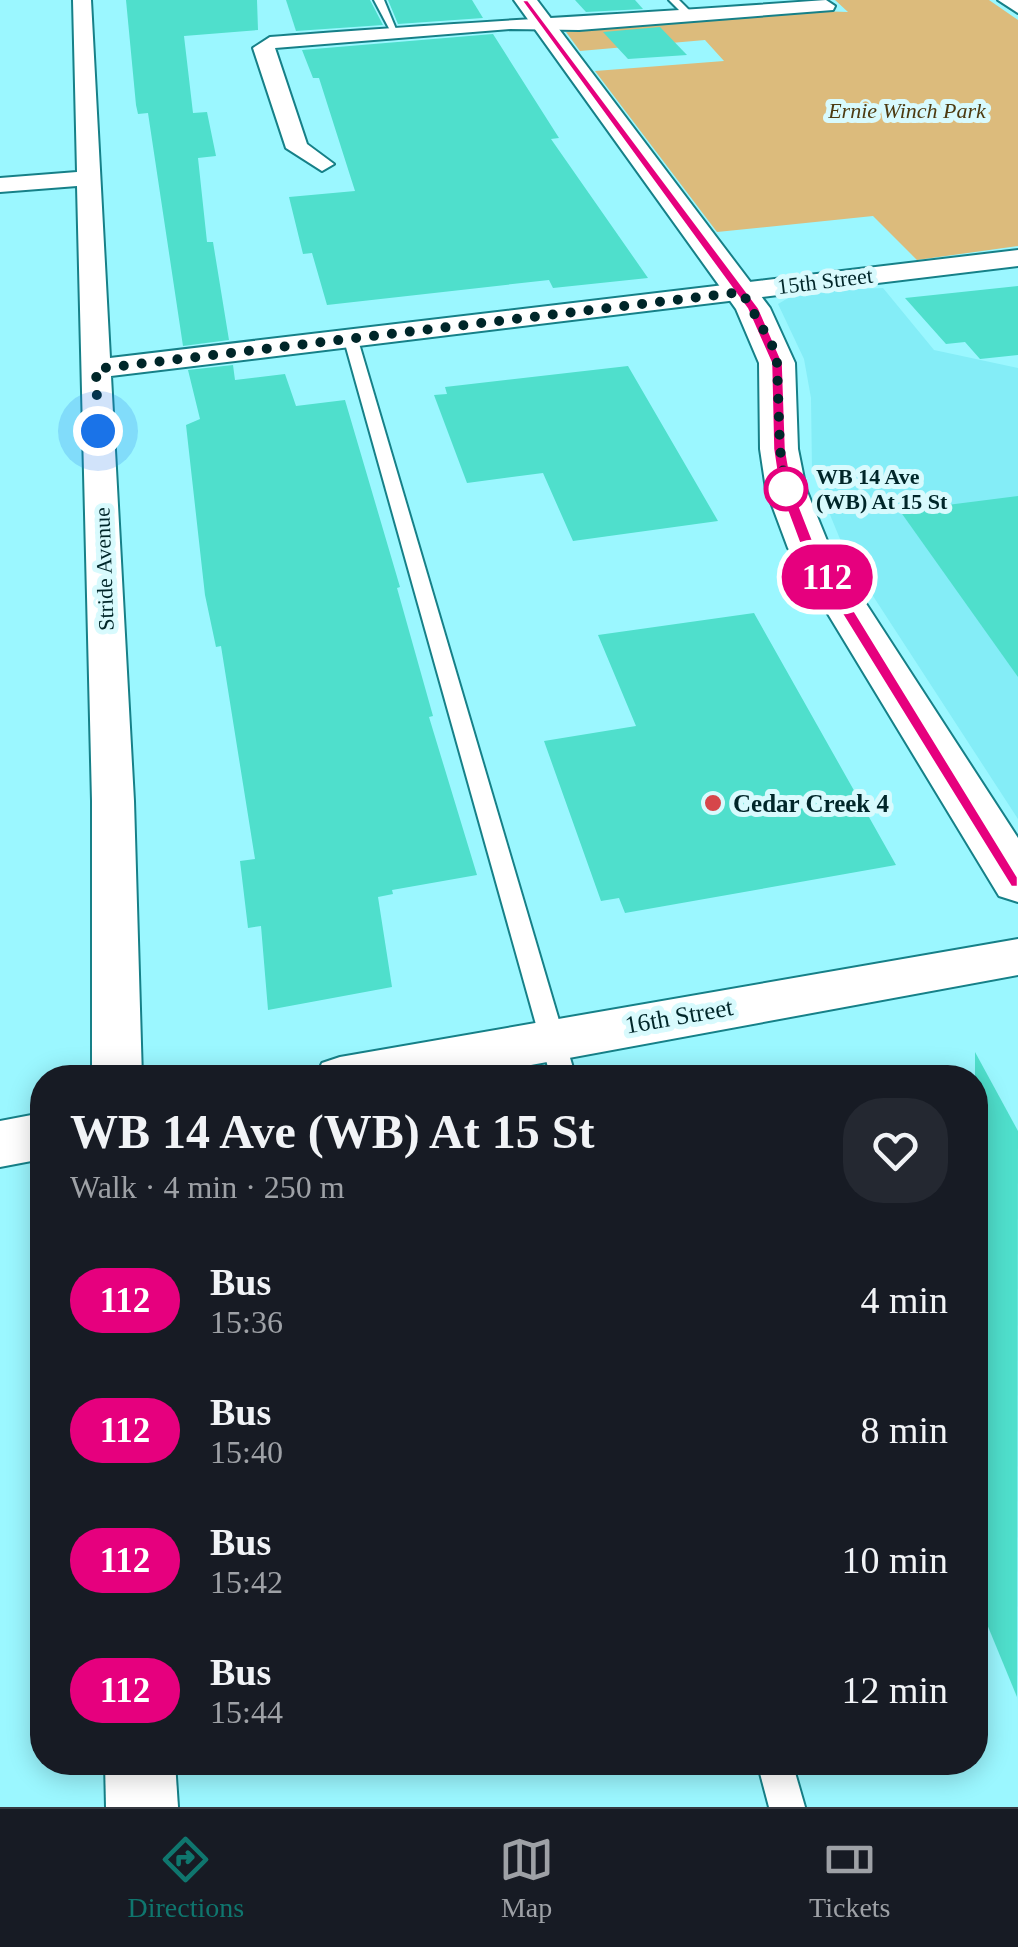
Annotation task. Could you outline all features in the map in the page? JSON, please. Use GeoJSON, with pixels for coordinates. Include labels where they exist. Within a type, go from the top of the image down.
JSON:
{"type":"FeatureCollection","features":[{"type":"Feature","properties":{"kind":"street","name":"Stride Avenue"},"geometry":{"type":"LineString","coordinates":[[82,0],[113,802],[118,1065]]}},
{"type":"Feature","properties":{"kind":"street"},"geometry":{"type":"LineString","coordinates":[[1007,0],[1018,8]]}},
{"type":"Feature","properties":{"kind":"street"},"geometry":{"type":"LineString","coordinates":[[322,164],[297,148],[263,48],[270,43],[395,32],[534,12],[690,16],[823,3]]}},
{"type":"Feature","properties":{"kind":"street"},"geometry":{"type":"LineString","coordinates":[[534,12],[728,279],[742,292],[772,345],[777,363],[780,449],[786,489],[809,548],[1018,882]]}},
{"type":"Feature","properties":{"kind":"street"},"geometry":{"type":"LineString","coordinates":[[0,186],[89,178]]}},
{"type":"Feature","properties":{"kind":"street","name":"15th Street"},"geometry":{"type":"LineString","coordinates":[[96,369],[1018,258]]}},
{"type":"Feature","properties":{"kind":"street","name":"16th Street"},"geometry":{"type":"LineString","coordinates":[[482,1065],[558,1058],[1018,957]]}},
{"type":"Feature","properties":{"kind":"street"},"geometry":{"type":"LineString","coordinates":[[0,1144],[30,1138]]}},
{"type":"Feature","properties":{"kind":"street"},"geometry":{"type":"LineString","coordinates":[[141,1775],[142,1807]]}},
{"type":"Feature","properties":{"kind":"lane"},"geometry":{"type":"LineString","coordinates":[[379,0],[395,32]]}},
{"type":"Feature","properties":{"kind":"lane"},"geometry":{"type":"LineString","coordinates":[[674,0],[690,16]]}},
{"type":"Feature","properties":{"kind":"lane"},"geometry":{"type":"LineString","coordinates":[[351,340],[558,1058]]}},
{"type":"Feature","properties":{"kind":"lane"},"geometry":{"type":"LineString","coordinates":[[778,1775],[787,1807]]}},
{"type":"Feature","properties":{"kind":"shaded area"},"geometry":{"type":"Polygon","coordinates":[[[883,288],[934,350],[1018,368],[1018,819],[847,556],[812,471],[811,398],[804,359],[778,304],[790,297],[831,290],[883,288]]]}},
{"type":"Feature","properties":{"kind":"green space","name":"Ernie Winch Park"},"geometry":{"type":"Polygon","coordinates":[[[835,0],[989,0],[1018,20],[1018,246],[917,260],[873,216],[717,232],[595,71],[724,61],[705,40],[580,51],[566,32],[815,11],[848,12],[835,0]]]}},
{"type":"Feature","properties":{"kind":"building"},"geometry":{"type":"Polygon","coordinates":[[[126,0],[257,0],[258,30],[184,36],[193,113],[207,112],[216,156],[198,158],[207,242],[213,242],[229,340],[183,346],[148,113],[138,114],[136,105],[126,0]]]}},
{"type":"Feature","properties":{"kind":"building"},"geometry":{"type":"Polygon","coordinates":[[[286,0],[370,0],[383,25],[296,31],[286,0]]]}},
{"type":"Feature","properties":{"kind":"building"},"geometry":{"type":"Polygon","coordinates":[[[388,0],[472,0],[483,18],[398,24],[388,0]]]}},
{"type":"Feature","properties":{"kind":"building"},"geometry":{"type":"Polygon","coordinates":[[[575,0],[635,0],[643,9],[586,12],[575,0]]]}},
{"type":"Feature","properties":{"kind":"building"},"geometry":{"type":"Polygon","coordinates":[[[660,27],[687,55],[628,59],[603,32],[660,27]]]}},
{"type":"Feature","properties":{"kind":"building"},"geometry":{"type":"Polygon","coordinates":[[[493,34],[559,138],[551,139],[648,278],[553,288],[549,280],[327,305],[312,253],[303,254],[289,197],[355,191],[319,78],[313,78],[302,50],[493,34]]]}},
{"type":"Feature","properties":{"kind":"building"},"geometry":{"type":"Polygon","coordinates":[[[1018,286],[1018,355],[980,359],[965,342],[946,344],[905,298],[1018,286]]]}},
{"type":"Feature","properties":{"kind":"building"},"geometry":{"type":"Polygon","coordinates":[[[233,365],[235,380],[285,374],[296,406],[345,400],[400,587],[397,588],[433,716],[429,717],[477,875],[392,890],[393,894],[378,897],[392,987],[268,1010],[261,926],[248,928],[240,861],[255,859],[221,646],[216,647],[205,595],[186,425],[200,419],[188,370],[233,365]]]}},
{"type":"Feature","properties":{"kind":"building"},"geometry":{"type":"Polygon","coordinates":[[[628,366],[718,521],[573,541],[543,473],[467,483],[434,395],[447,394],[445,387],[628,366]]]}},
{"type":"Feature","properties":{"kind":"building"},"geometry":{"type":"Polygon","coordinates":[[[1018,496],[1018,677],[900,511],[1018,496]]]}},
{"type":"Feature","properties":{"kind":"building","name":"Cedar Creek 4"},"geometry":{"type":"Polygon","coordinates":[[[754,613],[896,865],[625,913],[619,898],[601,901],[544,741],[636,726],[598,635],[754,613]]]}},
{"type":"Feature","properties":{"kind":"building"},"geometry":{"type":"Polygon","coordinates":[[[988,1076],[1018,1131],[1017,1697],[988,1627],[988,1076]]]}},
{"type":"Feature","properties":{"kind":"bus line","name":"112"},"geometry":{"type":"LineString","coordinates":[[525,0],[753,308],[777,363],[780,449],[786,489],[809,548],[1018,882]]}},
{"type":"Feature","properties":{"kind":"place","name":"WB 14 Ave (WB) At 15 St"},"geometry":{"type":"Point","coordinates":[786,489]}},
{"type":"Feature","properties":{"kind":"place","name":"Cedar Creek 4"},"geometry":{"type":"Point","coordinates":[713,803]}},
{"type":"Feature","properties":{"kind":"route"},"geometry":{"type":"LineString","coordinates":[[98,431],[96,369],[742,292],[772,345],[777,363],[780,449],[786,489]]}}]}
